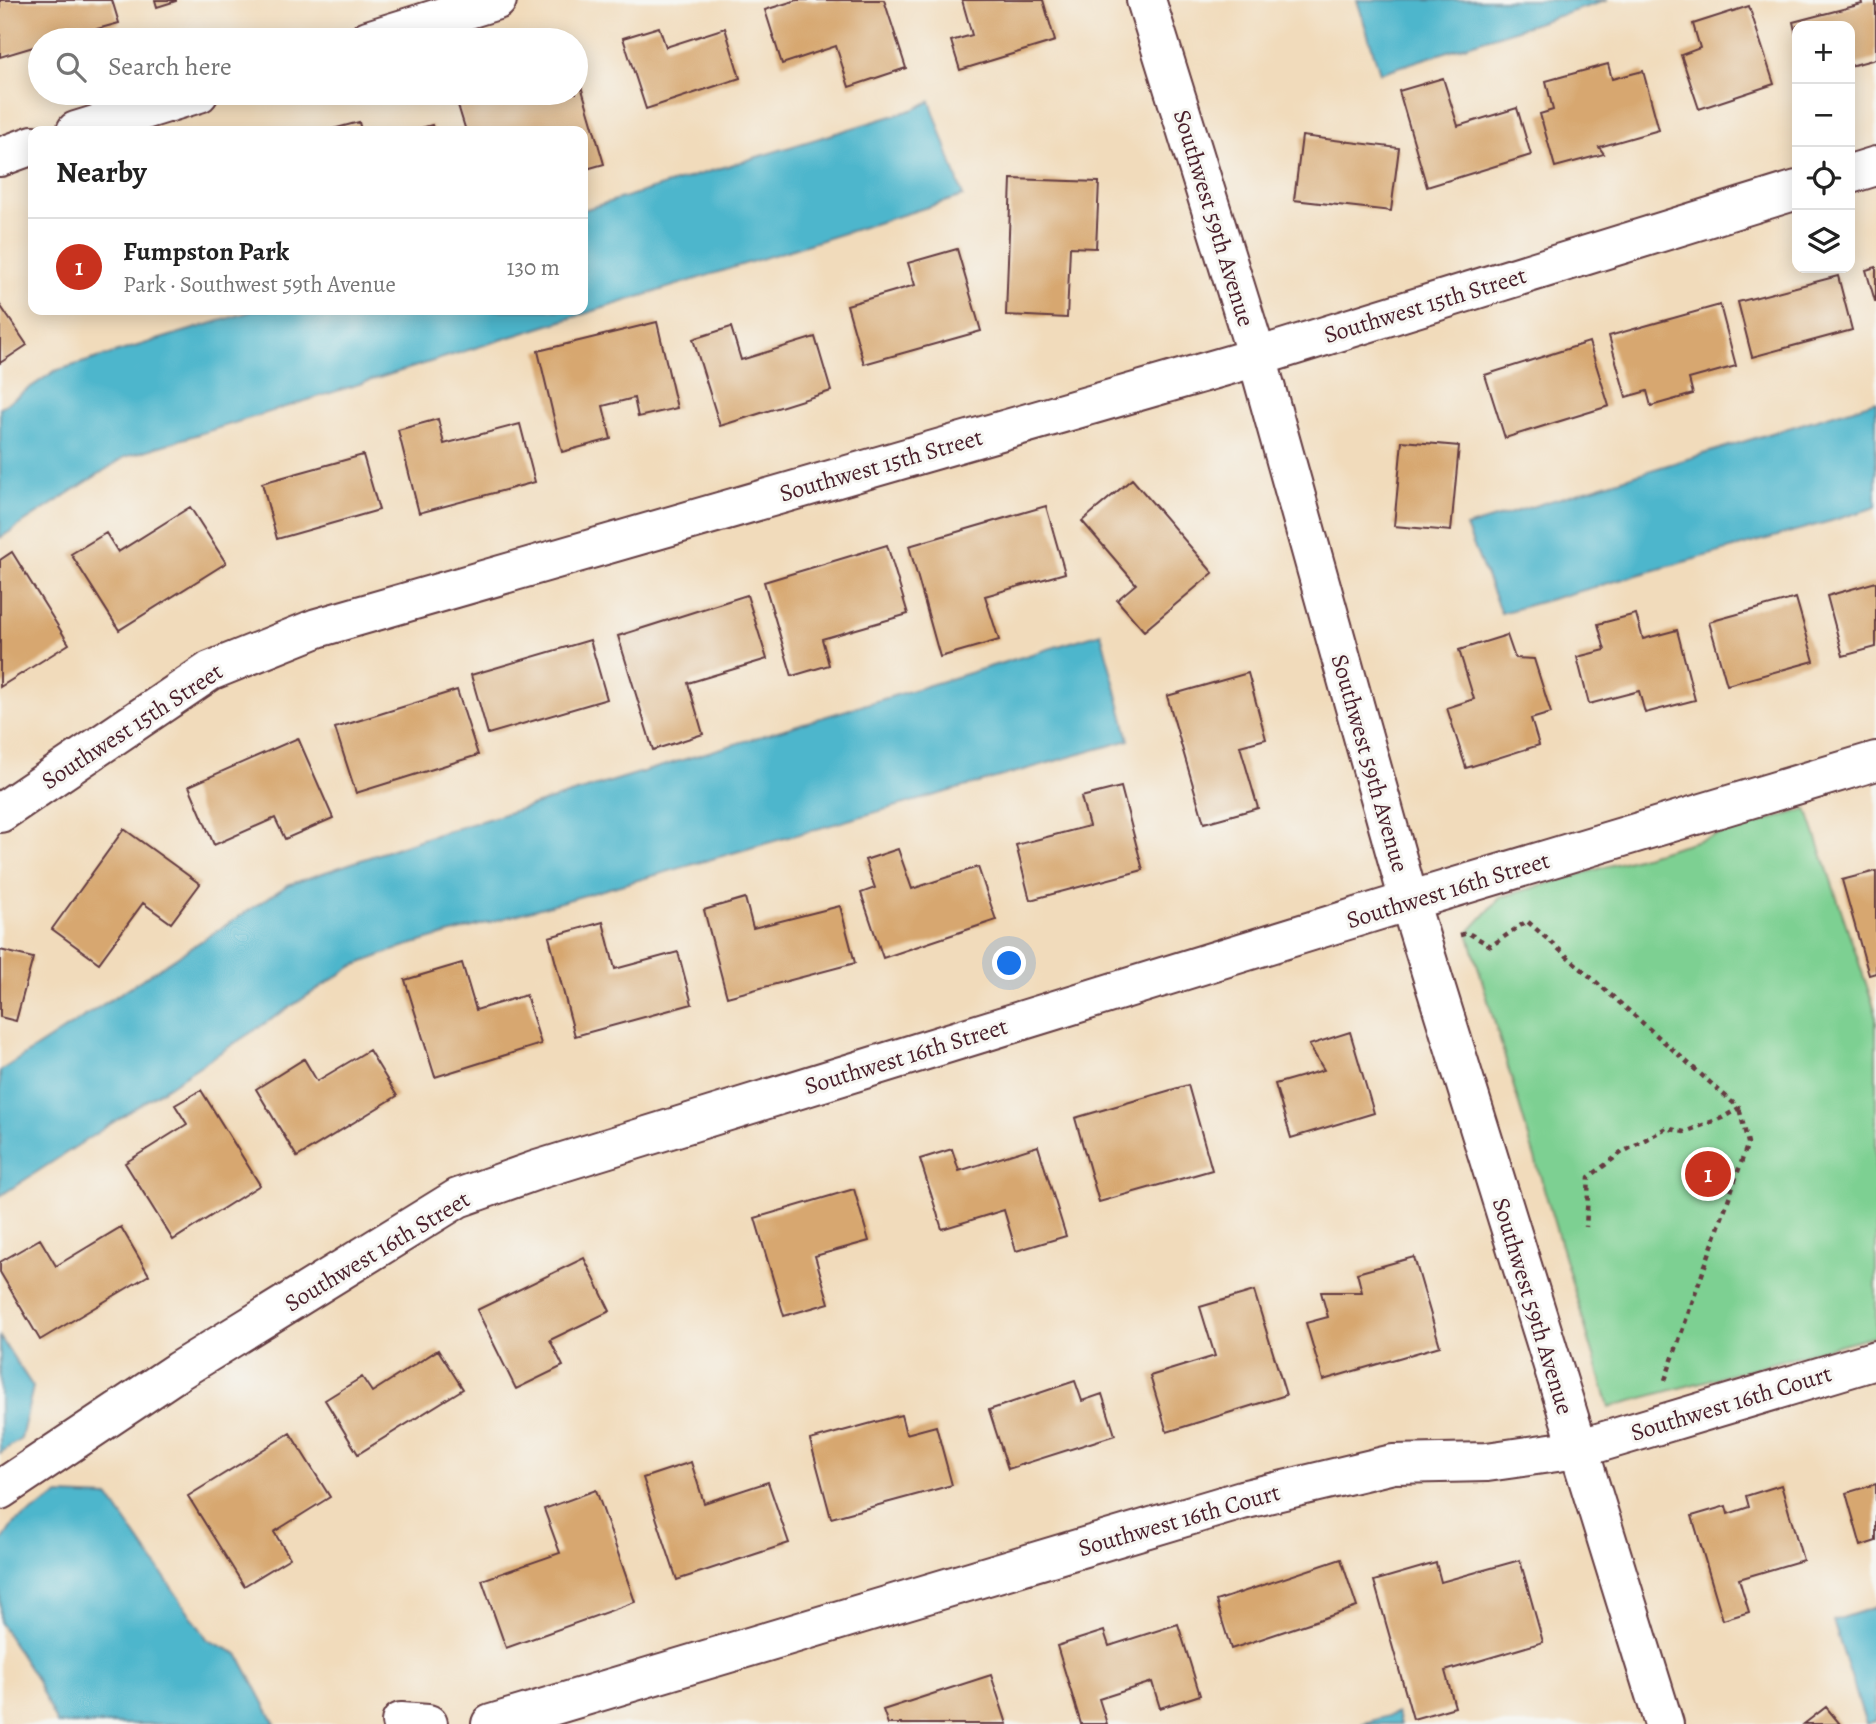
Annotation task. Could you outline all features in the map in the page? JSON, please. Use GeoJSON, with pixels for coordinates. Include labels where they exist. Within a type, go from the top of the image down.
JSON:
{"type":"FeatureCollection","features":[{"type":"Feature","properties":{"kind":"street"},"geometry":{"type":"LineString","coordinates":[[407,28],[497,0]]}},
{"type":"Feature","properties":{"kind":"street","name":"Southwest 59th Avenue"},"geometry":{"type":"LineString","coordinates":[[1146,0],[1257,357],[1422,946],[1664,1724]]}},
{"type":"Feature","properties":{"kind":"street"},"geometry":{"type":"LineString","coordinates":[[92,126],[161,105]]}},
{"type":"Feature","properties":{"kind":"street"},"geometry":{"type":"LineString","coordinates":[[0,156],[28,147]]}},
{"type":"Feature","properties":{"kind":"street"},"geometry":{"type":"LineString","coordinates":[[1855,172],[1876,166]]}},
{"type":"Feature","properties":{"kind":"street","name":"Southwest 15th Street"},"geometry":{"type":"LineString","coordinates":[[0,813],[210,671],[317,628],[1257,357],[1792,192]]}},
{"type":"Feature","properties":{"kind":"street","name":"Southwest 16th Street"},"geometry":{"type":"LineString","coordinates":[[0,1490],[178,1371],[458,1198],[550,1166],[1409,901],[1876,761]]}},
{"type":"Feature","properties":{"kind":"street","name":"Southwest 16th Court"},"geometry":{"type":"LineString","coordinates":[[491,1724],[1242,1500],[1393,1464],[1487,1462],[1578,1449],[1876,1360]]}},
{"type":"Feature","properties":{"kind":"path"},"geometry":{"type":"LineString","coordinates":[[1422,946],[1468,933],[1491,946],[1527,921],[1740,1108],[1748,1143],[1665,1380]]}},
{"type":"Feature","properties":{"kind":"path"},"geometry":{"type":"LineString","coordinates":[[1586,1227],[1589,1177],[1621,1153],[1666,1128],[1684,1132],[1722,1118],[1740,1108]]}},
{"type":"Feature","properties":{"kind":"green space"},"geometry":{"type":"Polygon","coordinates":[[[1807,809],[1876,1013],[1876,1335],[1609,1407],[1468,933],[1501,897],[1807,809]]]}},
{"type":"Feature","properties":{"kind":"water"},"geometry":{"type":"Polygon","coordinates":[[[1357,0],[1608,0],[1380,73],[1357,0]]]}},
{"type":"Feature","properties":{"kind":"water"},"geometry":{"type":"Polygon","coordinates":[[[930,101],[963,196],[588,313],[588,208],[915,109],[930,101]]]}},
{"type":"Feature","properties":{"kind":"water"},"geometry":{"type":"Polygon","coordinates":[[[240,315],[581,315],[125,457],[0,538],[0,408],[55,371],[240,315]]]}},
{"type":"Feature","properties":{"kind":"water"},"geometry":{"type":"Polygon","coordinates":[[[1876,401],[1876,507],[1501,613],[1466,527],[1876,401]]]}},
{"type":"Feature","properties":{"kind":"water"},"geometry":{"type":"Polygon","coordinates":[[[1101,633],[1129,740],[403,947],[353,966],[0,1196],[0,1071],[288,885],[425,838],[1101,633]]]}},
{"type":"Feature","properties":{"kind":"water"},"geometry":{"type":"Polygon","coordinates":[[[0,1337],[33,1387],[21,1439],[0,1453],[0,1337]]]}},
{"type":"Feature","properties":{"kind":"water"},"geometry":{"type":"Polygon","coordinates":[[[59,1495],[109,1497],[208,1640],[238,1654],[275,1724],[57,1724],[36,1679],[0,1623],[0,1544],[14,1523],[59,1495]]]}},
{"type":"Feature","properties":{"kind":"water"},"geometry":{"type":"Polygon","coordinates":[[[1876,1607],[1876,1721],[1866,1724],[1833,1621],[1876,1607]]]}},
{"type":"Feature","properties":{"kind":"water"},"geometry":{"type":"Polygon","coordinates":[[[1397,1713],[1400,1724],[1361,1724],[1397,1713]]]}},
{"type":"Feature","properties":{"kind":"building"},"geometry":{"type":"Polygon","coordinates":[[[0,0],[112,0],[119,23],[101,28],[28,28],[28,49],[0,57],[0,0]]]}},
{"type":"Feature","properties":{"kind":"building"},"geometry":{"type":"Polygon","coordinates":[[[155,0],[176,0],[176,1],[157,7],[155,0]]]}},
{"type":"Feature","properties":{"kind":"building"},"geometry":{"type":"Polygon","coordinates":[[[797,0],[884,0],[906,68],[849,87],[836,46],[782,64],[765,10],[797,0]]]}},
{"type":"Feature","properties":{"kind":"building"},"geometry":{"type":"Polygon","coordinates":[[[962,0],[1043,0],[1055,41],[960,70],[951,41],[972,35],[962,0]]]}},
{"type":"Feature","properties":{"kind":"building"},"geometry":{"type":"Polygon","coordinates":[[[1861,0],[1876,0],[1876,59],[1855,65],[1855,21],[1797,21],[1862,4],[1861,0]]]}},
{"type":"Feature","properties":{"kind":"building"},"geometry":{"type":"Polygon","coordinates":[[[1749,6],[1774,84],[1699,109],[1681,55],[1700,48],[1693,24],[1749,6]]]}},
{"type":"Feature","properties":{"kind":"building"},"geometry":{"type":"Polygon","coordinates":[[[659,27],[666,47],[725,28],[740,78],[646,109],[623,38],[659,27]]]}},
{"type":"Feature","properties":{"kind":"building"},"geometry":{"type":"Polygon","coordinates":[[[1608,64],[1612,79],[1643,71],[1659,130],[1599,147],[1604,154],[1555,167],[1540,114],[1553,110],[1546,81],[1608,64]]]}},
{"type":"Feature","properties":{"kind":"building"},"geometry":{"type":"Polygon","coordinates":[[[1443,78],[1458,126],[1517,108],[1531,155],[1427,187],[1399,91],[1443,78]]]}},
{"type":"Feature","properties":{"kind":"building"},"geometry":{"type":"Polygon","coordinates":[[[458,105],[587,105],[604,164],[588,169],[588,126],[464,126],[458,105]]]}},
{"type":"Feature","properties":{"kind":"building"},"geometry":{"type":"Polygon","coordinates":[[[359,122],[360,126],[344,126],[359,122]]]}},
{"type":"Feature","properties":{"kind":"building"},"geometry":{"type":"Polygon","coordinates":[[[1302,136],[1399,148],[1391,211],[1294,200],[1302,136]]]}},
{"type":"Feature","properties":{"kind":"building"},"geometry":{"type":"Polygon","coordinates":[[[1011,179],[1099,182],[1096,248],[1070,247],[1067,318],[1006,315],[1011,179]]]}},
{"type":"Feature","properties":{"kind":"building"},"geometry":{"type":"Polygon","coordinates":[[[957,249],[981,331],[864,364],[847,305],[915,285],[908,263],[957,249]]]}},
{"type":"Feature","properties":{"kind":"building"},"geometry":{"type":"Polygon","coordinates":[[[1876,267],[1876,301],[1875,301],[1866,270],[1876,267]]]}},
{"type":"Feature","properties":{"kind":"building"},"geometry":{"type":"Polygon","coordinates":[[[1838,276],[1852,330],[1752,357],[1738,302],[1838,276]]]}},
{"type":"Feature","properties":{"kind":"building"},"geometry":{"type":"Polygon","coordinates":[[[0,305],[27,345],[0,363],[0,305]]]}},
{"type":"Feature","properties":{"kind":"building"},"geometry":{"type":"Polygon","coordinates":[[[1720,305],[1736,366],[1689,379],[1693,394],[1651,406],[1647,391],[1626,397],[1609,336],[1720,305]]]}},
{"type":"Feature","properties":{"kind":"building"},"geometry":{"type":"Polygon","coordinates":[[[657,322],[677,408],[638,417],[634,398],[603,406],[611,439],[562,452],[538,351],[657,322]]]}},
{"type":"Feature","properties":{"kind":"building"},"geometry":{"type":"Polygon","coordinates":[[[731,327],[741,360],[815,337],[831,391],[720,426],[693,339],[731,327]]]}},
{"type":"Feature","properties":{"kind":"building"},"geometry":{"type":"Polygon","coordinates":[[[1589,342],[1609,406],[1505,438],[1485,375],[1589,342]]]}},
{"type":"Feature","properties":{"kind":"building"},"geometry":{"type":"Polygon","coordinates":[[[438,419],[444,444],[520,424],[535,482],[419,513],[398,430],[438,419]]]}},
{"type":"Feature","properties":{"kind":"building"},"geometry":{"type":"Polygon","coordinates":[[[1402,441],[1459,446],[1451,531],[1394,526],[1402,441]]]}},
{"type":"Feature","properties":{"kind":"building"},"geometry":{"type":"Polygon","coordinates":[[[363,455],[379,510],[277,539],[262,483],[363,455]]]}},
{"type":"Feature","properties":{"kind":"building"},"geometry":{"type":"Polygon","coordinates":[[[1132,479],[1213,573],[1144,631],[1117,600],[1136,584],[1082,521],[1132,479]]]}},
{"type":"Feature","properties":{"kind":"building"},"geometry":{"type":"Polygon","coordinates":[[[1046,506],[1065,573],[985,596],[999,640],[940,657],[909,546],[1046,506]]]}},
{"type":"Feature","properties":{"kind":"building"},"geometry":{"type":"Polygon","coordinates":[[[190,507],[226,563],[119,630],[71,554],[106,533],[118,552],[190,507]]]}},
{"type":"Feature","properties":{"kind":"building"},"geometry":{"type":"Polygon","coordinates":[[[887,545],[908,614],[822,639],[829,665],[792,676],[764,582],[887,545]]]}},
{"type":"Feature","properties":{"kind":"building"},"geometry":{"type":"Polygon","coordinates":[[[12,552],[69,644],[0,687],[0,560],[12,552]]]}},
{"type":"Feature","properties":{"kind":"building"},"geometry":{"type":"Polygon","coordinates":[[[1876,582],[1876,647],[1843,656],[1827,596],[1876,582]]]}},
{"type":"Feature","properties":{"kind":"building"},"geometry":{"type":"Polygon","coordinates":[[[747,595],[767,659],[688,683],[703,734],[653,750],[618,636],[747,595]]]}},
{"type":"Feature","properties":{"kind":"building"},"geometry":{"type":"Polygon","coordinates":[[[1796,598],[1814,661],[1727,685],[1709,622],[1796,598]]]}},
{"type":"Feature","properties":{"kind":"building"},"geometry":{"type":"Polygon","coordinates":[[[1636,614],[1643,639],[1677,630],[1695,700],[1645,713],[1639,691],[1589,704],[1577,657],[1605,650],[1598,624],[1636,614]]]}},
{"type":"Feature","properties":{"kind":"building"},"geometry":{"type":"Polygon","coordinates":[[[1507,635],[1515,658],[1534,659],[1551,713],[1531,719],[1539,745],[1466,768],[1447,708],[1474,699],[1459,650],[1507,635]]]}},
{"type":"Feature","properties":{"kind":"building"},"geometry":{"type":"Polygon","coordinates":[[[590,640],[607,699],[488,734],[471,675],[590,640]]]}},
{"type":"Feature","properties":{"kind":"building"},"geometry":{"type":"Polygon","coordinates":[[[1248,673],[1266,739],[1240,746],[1258,808],[1204,823],[1167,696],[1248,673]]]}},
{"type":"Feature","properties":{"kind":"building"},"geometry":{"type":"Polygon","coordinates":[[[457,690],[478,755],[356,793],[335,728],[457,690]]]}},
{"type":"Feature","properties":{"kind":"building"},"geometry":{"type":"Polygon","coordinates":[[[298,738],[333,818],[285,839],[275,818],[214,845],[189,786],[298,738]]]}},
{"type":"Feature","properties":{"kind":"building"},"geometry":{"type":"Polygon","coordinates":[[[1121,787],[1143,870],[1030,900],[1016,845],[1089,826],[1081,797],[1121,787]]]}},
{"type":"Feature","properties":{"kind":"building"},"geometry":{"type":"Polygon","coordinates":[[[124,829],[200,884],[171,923],[143,903],[99,963],[52,929],[124,829]]]}},
{"type":"Feature","properties":{"kind":"building"},"geometry":{"type":"Polygon","coordinates":[[[898,849],[912,889],[978,867],[996,920],[883,958],[861,893],[875,888],[865,860],[898,849]]]}},
{"type":"Feature","properties":{"kind":"building"},"geometry":{"type":"Polygon","coordinates":[[[1876,871],[1876,973],[1869,975],[1842,880],[1876,871]]]}},
{"type":"Feature","properties":{"kind":"building"},"geometry":{"type":"Polygon","coordinates":[[[745,898],[753,928],[840,906],[855,963],[727,997],[704,910],[745,898]]]}},
{"type":"Feature","properties":{"kind":"building"},"geometry":{"type":"Polygon","coordinates":[[[603,922],[615,969],[678,952],[692,1004],[575,1036],[549,937],[603,922]]]}},
{"type":"Feature","properties":{"kind":"building"},"geometry":{"type":"Polygon","coordinates":[[[0,950],[33,958],[16,1021],[0,1017],[0,950]]]}},
{"type":"Feature","properties":{"kind":"building"},"geometry":{"type":"Polygon","coordinates":[[[462,963],[476,1010],[526,995],[541,1044],[435,1077],[405,980],[462,963]]]}},
{"type":"Feature","properties":{"kind":"building"},"geometry":{"type":"Polygon","coordinates":[[[1350,1032],[1374,1113],[1291,1138],[1275,1084],[1324,1070],[1309,1045],[1350,1032]]]}},
{"type":"Feature","properties":{"kind":"building"},"geometry":{"type":"Polygon","coordinates":[[[369,1050],[397,1096],[297,1157],[256,1089],[304,1059],[317,1081],[369,1050]]]}},
{"type":"Feature","properties":{"kind":"building"},"geometry":{"type":"Polygon","coordinates":[[[1188,1085],[1212,1170],[1099,1202],[1075,1118],[1188,1085]]]}},
{"type":"Feature","properties":{"kind":"building"},"geometry":{"type":"Polygon","coordinates":[[[201,1090],[260,1185],[173,1240],[125,1163],[187,1124],[175,1105],[201,1090]]]}},
{"type":"Feature","properties":{"kind":"building"},"geometry":{"type":"Polygon","coordinates":[[[1038,1146],[1066,1236],[1016,1251],[1004,1210],[942,1229],[920,1159],[952,1149],[959,1171],[1038,1146]]]}},
{"type":"Feature","properties":{"kind":"building"},"geometry":{"type":"Polygon","coordinates":[[[854,1189],[869,1241],[815,1256],[829,1303],[784,1316],[755,1218],[854,1189]]]}},
{"type":"Feature","properties":{"kind":"building"},"geometry":{"type":"Polygon","coordinates":[[[121,1227],[149,1275],[40,1340],[0,1272],[0,1262],[40,1239],[56,1266],[121,1227]]]}},
{"type":"Feature","properties":{"kind":"building"},"geometry":{"type":"Polygon","coordinates":[[[1414,1257],[1440,1346],[1323,1380],[1306,1323],[1328,1317],[1321,1292],[1362,1292],[1357,1273],[1414,1257]]]}},
{"type":"Feature","properties":{"kind":"building"},"geometry":{"type":"Polygon","coordinates":[[[584,1258],[610,1311],[550,1340],[563,1366],[516,1389],[477,1310],[584,1258]]]}},
{"type":"Feature","properties":{"kind":"building"},"geometry":{"type":"Polygon","coordinates":[[[1254,1291],[1286,1395],[1167,1432],[1150,1376],[1215,1356],[1200,1307],[1254,1291]]]}},
{"type":"Feature","properties":{"kind":"building"},"geometry":{"type":"Polygon","coordinates":[[[438,1350],[463,1389],[358,1454],[325,1400],[362,1377],[372,1392],[438,1350]]]}},
{"type":"Feature","properties":{"kind":"building"},"geometry":{"type":"Polygon","coordinates":[[[1075,1381],[1082,1401],[1102,1394],[1115,1435],[1008,1469],[989,1410],[1075,1381]]]}},
{"type":"Feature","properties":{"kind":"building"},"geometry":{"type":"Polygon","coordinates":[[[901,1415],[906,1434],[936,1426],[952,1485],[831,1518],[810,1440],[901,1415]]]}},
{"type":"Feature","properties":{"kind":"building"},"geometry":{"type":"Polygon","coordinates":[[[290,1433],[330,1497],[274,1532],[290,1558],[244,1586],[188,1496],[290,1433]]]}},
{"type":"Feature","properties":{"kind":"building"},"geometry":{"type":"Polygon","coordinates":[[[691,1462],[704,1503],[768,1482],[789,1543],[677,1580],[643,1478],[691,1462]]]}},
{"type":"Feature","properties":{"kind":"building"},"geometry":{"type":"Polygon","coordinates":[[[1876,1484],[1876,1541],[1861,1546],[1846,1493],[1876,1484]]]}},
{"type":"Feature","properties":{"kind":"building"},"geometry":{"type":"Polygon","coordinates":[[[1781,1485],[1803,1560],[1739,1579],[1749,1612],[1723,1620],[1692,1516],[1726,1506],[1728,1514],[1749,1507],[1746,1496],[1781,1485]]]}},
{"type":"Feature","properties":{"kind":"building"},"geometry":{"type":"Polygon","coordinates":[[[596,1490],[635,1602],[506,1648],[482,1580],[560,1553],[544,1509],[596,1490]]]}},
{"type":"Feature","properties":{"kind":"building"},"geometry":{"type":"Polygon","coordinates":[[[1341,1559],[1357,1607],[1231,1649],[1216,1601],[1341,1559]]]}},
{"type":"Feature","properties":{"kind":"building"},"geometry":{"type":"Polygon","coordinates":[[[1520,1560],[1543,1642],[1445,1671],[1455,1707],[1413,1719],[1374,1581],[1436,1563],[1441,1582],[1520,1560]]]}},
{"type":"Feature","properties":{"kind":"building"},"geometry":{"type":"Polygon","coordinates":[[[1178,1624],[1200,1695],[1160,1708],[1152,1682],[1099,1699],[1107,1724],[1081,1724],[1057,1646],[1104,1631],[1109,1646],[1178,1624]]]}},
{"type":"Feature","properties":{"kind":"building"},"geometry":{"type":"Polygon","coordinates":[[[991,1675],[1007,1724],[888,1724],[883,1710],[991,1675]]]}},
{"type":"Feature","properties":{"kind":"building"},"geometry":{"type":"Polygon","coordinates":[[[1826,1707],[1840,1724],[1804,1724],[1826,1707]]]}},
{"type":"Feature","properties":{"kind":"place","name":"Fumpston Park"},"geometry":{"type":"Point","coordinates":[1708,1174]}}]}
